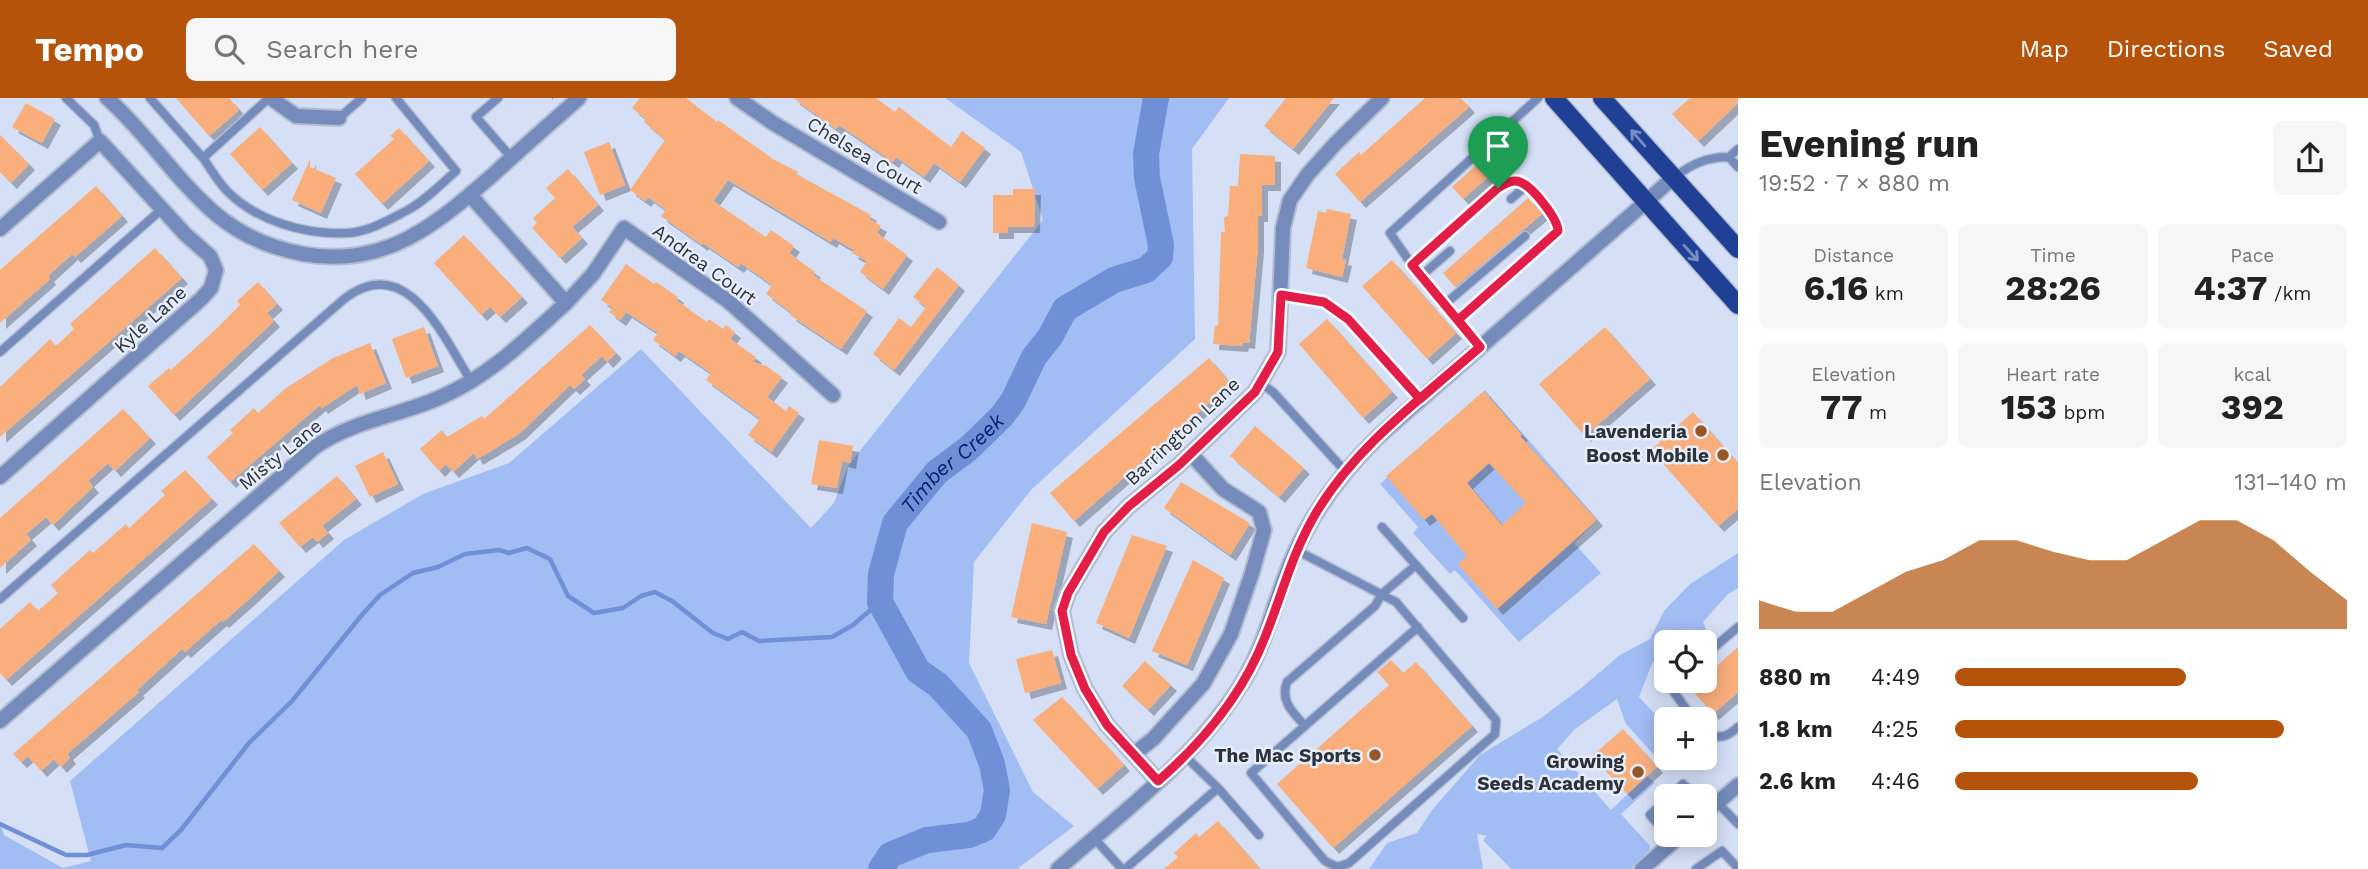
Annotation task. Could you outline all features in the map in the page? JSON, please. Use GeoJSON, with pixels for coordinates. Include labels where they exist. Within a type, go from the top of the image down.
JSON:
{"type":"FeatureCollection","features":[{"type":"Feature","properties":{"kind":"main road"},"geometry":{"type":"LineString","coordinates":[[1554,98],[1738,305]]}},
{"type":"Feature","properties":{"kind":"main road"},"geometry":{"type":"LineString","coordinates":[[1602,98],[1738,249]]}},
{"type":"Feature","properties":{"kind":"street"},"geometry":{"type":"LineString","coordinates":[[107,98],[216,214],[253,238],[281,249],[328,257],[378,250],[425,230],[470,195],[579,98]]}},
{"type":"Feature","properties":{"kind":"street"},"geometry":{"type":"LineString","coordinates":[[270,98],[296,116],[339,118]]}},
{"type":"Feature","properties":{"kind":"street","name":"Chelsea Court"},"geometry":{"type":"LineString","coordinates":[[737,98],[773,123],[939,222]]}},
{"type":"Feature","properties":{"kind":"street","name":"Barrington Lane"},"geometry":{"type":"LineString","coordinates":[[1158,781],[1107,725],[1085,689],[1071,655],[1062,611],[1068,593],[1104,532],[1255,392],[1278,352],[1283,228],[1290,200],[1308,174],[1335,144],[1382,98]]}},
{"type":"Feature","properties":{"kind":"street","name":"Kyle Lane"},"geometry":{"type":"LineString","coordinates":[[0,477],[211,288],[216,270],[214,261],[100,141]]}},
{"type":"Feature","properties":{"kind":"street"},"geometry":{"type":"LineString","coordinates":[[0,229],[100,141]]}},
{"type":"Feature","properties":{"kind":"street"},"geometry":{"type":"LineString","coordinates":[[1058,869],[1186,757],[1213,726],[1251,668],[1265,639],[1296,550],[1316,512],[1345,471],[1420,399],[1673,178]]}},
{"type":"Feature","properties":{"kind":"street"},"geometry":{"type":"LineString","coordinates":[[470,195],[566,303]]}},
{"type":"Feature","properties":{"kind":"street","name":"Andrea Court"},"geometry":{"type":"LineString","coordinates":[[566,303],[593,274],[624,229],[728,301],[833,395]]}},
{"type":"Feature","properties":{"kind":"street","name":"Misty Lane"},"geometry":{"type":"LineString","coordinates":[[0,721],[316,447],[351,426],[425,404],[471,382],[497,364],[566,303]]}},
{"type":"Feature","properties":{"kind":"street"},"geometry":{"type":"LineString","coordinates":[[1134,754],[1153,739],[1203,684],[1231,634],[1264,530],[1259,512],[1223,489],[1191,454]]}},
{"type":"Feature","properties":{"kind":"street"},"geometry":{"type":"LineString","coordinates":[[1717,802],[1738,785]]}},
{"type":"Feature","properties":{"kind":"street"},"geometry":{"type":"LineString","coordinates":[[1642,869],[1663,847]]}},
{"type":"Feature","properties":{"kind":"lane"},"geometry":{"type":"LineString","coordinates":[[66,98],[89,119],[100,141]]}},
{"type":"Feature","properties":{"kind":"lane"},"geometry":{"type":"LineString","coordinates":[[150,98],[228,192],[254,211],[273,221],[318,232],[349,234],[408,211],[456,171],[396,98]]}},
{"type":"Feature","properties":{"kind":"lane"},"geometry":{"type":"LineString","coordinates":[[202,158],[270,98]]}},
{"type":"Feature","properties":{"kind":"lane"},"geometry":{"type":"LineString","coordinates":[[339,118],[362,98]]}},
{"type":"Feature","properties":{"kind":"lane"},"geometry":{"type":"LineString","coordinates":[[498,98],[476,117],[512,158]]}},
{"type":"Feature","properties":{"kind":"lane"},"geometry":{"type":"LineString","coordinates":[[1480,347],[1412,265],[1390,233],[1538,98]]}},
{"type":"Feature","properties":{"kind":"lane"},"geometry":{"type":"LineString","coordinates":[[1673,178],[1697,162],[1708,158],[1729,158],[1738,149]]}},
{"type":"Feature","properties":{"kind":"lane"},"geometry":{"type":"LineString","coordinates":[[1729,158],[1738,167]]}},
{"type":"Feature","properties":{"kind":"lane"},"geometry":{"type":"LineString","coordinates":[[1412,265],[1498,188],[1508,182],[1517,181],[1527,186],[1556,221],[1558,231],[1458,320]]}},
{"type":"Feature","properties":{"kind":"lane"},"geometry":{"type":"LineString","coordinates":[[1510,199],[1527,186]]}},
{"type":"Feature","properties":{"kind":"lane"},"geometry":{"type":"LineString","coordinates":[[0,352],[162,209]]}},
{"type":"Feature","properties":{"kind":"lane"},"geometry":{"type":"LineString","coordinates":[[1445,304],[1525,236]]}},
{"type":"Feature","properties":{"kind":"lane"},"geometry":{"type":"LineString","coordinates":[[1421,276],[1450,251]]}},
{"type":"Feature","properties":{"kind":"lane"},"geometry":{"type":"LineString","coordinates":[[0,599],[344,299],[361,288],[393,285],[409,293],[434,323],[471,382]]}},
{"type":"Feature","properties":{"kind":"lane"},"geometry":{"type":"LineString","coordinates":[[1281,295],[1324,302],[1348,319],[1420,399]]}},
{"type":"Feature","properties":{"kind":"lane"},"geometry":{"type":"LineString","coordinates":[[1260,383],[1273,392],[1345,471]]}},
{"type":"Feature","properties":{"kind":"lane"},"geometry":{"type":"LineString","coordinates":[[1382,527],[1463,618]]}},
{"type":"Feature","properties":{"kind":"lane"},"geometry":{"type":"LineString","coordinates":[[1296,550],[1396,602],[1418,627],[1496,720],[1495,734],[1349,863],[1337,867],[1325,861],[1251,774],[1418,627]]}},
{"type":"Feature","properties":{"kind":"lane"},"geometry":{"type":"LineString","coordinates":[[1305,726],[1286,703],[1283,692],[1287,682],[1375,606],[1382,594],[1416,565]]}},
{"type":"Feature","properties":{"kind":"lane"},"geometry":{"type":"LineString","coordinates":[[1717,645],[1738,627]]}},
{"type":"Feature","properties":{"kind":"lane"},"geometry":{"type":"LineString","coordinates":[[1717,738],[1728,736],[1738,727]]}},
{"type":"Feature","properties":{"kind":"lane"},"geometry":{"type":"LineString","coordinates":[[1186,757],[1218,788],[1259,835]]}},
{"type":"Feature","properties":{"kind":"lane"},"geometry":{"type":"LineString","coordinates":[[1094,838],[1124,869],[1218,788]]}},
{"type":"Feature","properties":{"kind":"lane"},"geometry":{"type":"LineString","coordinates":[[1717,811],[1738,824]]}},
{"type":"Feature","properties":{"kind":"lane"},"geometry":{"type":"LineString","coordinates":[[1696,869],[1722,851],[1738,868]]}},
{"type":"Feature","properties":{"kind":"shaded area"},"geometry":{"type":"Polygon","coordinates":[[[945,98],[1229,98],[1192,149],[1195,339],[1031,490],[974,562],[969,663],[1033,792],[1074,826],[1017,869],[0,869],[0,823],[4,835],[63,868],[91,861],[70,781],[344,540],[423,494],[509,463],[641,349],[811,528],[834,503],[848,466],[1043,220],[1021,152],[945,98]]]}},
{"type":"Feature","properties":{"kind":"shaded area"},"geometry":{"type":"Polygon","coordinates":[[[1485,390],[1598,520],[1574,543],[1601,573],[1519,642],[1455,570],[1450,574],[1413,533],[1418,527],[1380,484],[1485,390]]]}},
{"type":"Feature","properties":{"kind":"shaded area"},"geometry":{"type":"Polygon","coordinates":[[[1738,553],[1738,588],[1728,594],[1703,622],[1707,630],[1654,630],[1664,611],[1690,584],[1738,553]]]}},
{"type":"Feature","properties":{"kind":"shaded area"},"geometry":{"type":"Polygon","coordinates":[[[1654,631],[1654,661],[1639,697],[1654,713],[1654,755],[1626,724],[1617,699],[1575,729],[1557,749],[1611,810],[1647,776],[1655,783],[1621,814],[1650,846],[1649,851],[1631,869],[1511,869],[1483,840],[1487,836],[1477,834],[1483,869],[1369,869],[1387,843],[1417,833],[1432,810],[1480,755],[1541,718],[1620,655],[1650,639],[1654,631]]]}},
{"type":"Feature","properties":{"kind":"building"},"geometry":{"type":"Polygon","coordinates":[[[176,98],[229,98],[239,110],[209,136],[176,98]]]}},
{"type":"Feature","properties":{"kind":"building"},"geometry":{"type":"Polygon","coordinates":[[[640,98],[686,98],[773,159],[798,172],[796,174],[871,215],[869,219],[881,226],[877,233],[907,255],[883,289],[860,272],[867,261],[852,253],[854,250],[833,238],[831,242],[728,180],[713,201],[766,237],[771,230],[794,246],[789,253],[815,272],[813,275],[867,311],[841,349],[790,315],[792,313],[766,294],[772,285],[741,263],[738,267],[703,243],[702,245],[661,216],[666,210],[648,197],[645,201],[630,190],[665,140],[632,108],[640,98]]]}},
{"type":"Feature","properties":{"kind":"building"},"geometry":{"type":"Polygon","coordinates":[[[793,98],[876,98],[895,112],[899,107],[951,147],[962,131],[985,148],[960,182],[934,163],[924,177],[896,157],[893,162],[839,125],[836,129],[793,98]]]}},
{"type":"Feature","properties":{"kind":"building"},"geometry":{"type":"Polygon","coordinates":[[[1286,98],[1334,98],[1293,149],[1264,126],[1286,98]]]}},
{"type":"Feature","properties":{"kind":"building"},"geometry":{"type":"Polygon","coordinates":[[[1425,98],[1461,98],[1469,107],[1360,202],[1335,174],[1359,152],[1361,155],[1425,98]]]}},
{"type":"Feature","properties":{"kind":"building"},"geometry":{"type":"Polygon","coordinates":[[[1690,98],[1738,98],[1738,103],[1698,141],[1672,114],[1690,98]]]}},
{"type":"Feature","properties":{"kind":"building"},"geometry":{"type":"Polygon","coordinates":[[[26,103],[55,119],[42,143],[12,127],[26,103]]]}},
{"type":"Feature","properties":{"kind":"building"},"geometry":{"type":"Polygon","coordinates":[[[260,127],[292,163],[262,190],[230,154],[260,127]]]}},
{"type":"Feature","properties":{"kind":"building"},"geometry":{"type":"Polygon","coordinates":[[[399,128],[429,161],[382,204],[355,174],[394,139],[390,136],[399,128]]]}},
{"type":"Feature","properties":{"kind":"building"},"geometry":{"type":"Polygon","coordinates":[[[0,135],[29,164],[11,183],[0,172],[0,135]]]}},
{"type":"Feature","properties":{"kind":"building"},"geometry":{"type":"Polygon","coordinates":[[[609,142],[625,185],[600,195],[584,152],[609,142]]]}},
{"type":"Feature","properties":{"kind":"building"},"geometry":{"type":"Polygon","coordinates":[[[1492,151],[1503,164],[1463,199],[1452,187],[1492,151]]]}},
{"type":"Feature","properties":{"kind":"building"},"geometry":{"type":"Polygon","coordinates":[[[1240,154],[1275,156],[1275,185],[1262,185],[1262,216],[1258,216],[1258,247],[1249,343],[1243,342],[1242,346],[1213,344],[1215,326],[1218,325],[1221,232],[1225,232],[1224,217],[1228,216],[1230,186],[1238,186],[1240,154]]]}},
{"type":"Feature","properties":{"kind":"building"},"geometry":{"type":"Polygon","coordinates":[[[310,159],[310,167],[336,178],[321,213],[292,200],[310,159]]]}},
{"type":"Feature","properties":{"kind":"building"},"geometry":{"type":"Polygon","coordinates":[[[568,169],[598,205],[572,227],[582,238],[560,258],[532,228],[537,223],[533,218],[555,198],[546,188],[568,169]]]}},
{"type":"Feature","properties":{"kind":"building"},"geometry":{"type":"Polygon","coordinates":[[[96,186],[122,216],[75,257],[72,254],[48,276],[50,279],[0,323],[0,270],[96,186]]]}},
{"type":"Feature","properties":{"kind":"building"},"geometry":{"type":"Polygon","coordinates":[[[1013,189],[1035,189],[1034,227],[1008,227],[1008,233],[993,233],[993,195],[1013,195],[1013,189]]]}},
{"type":"Feature","properties":{"kind":"building"},"geometry":{"type":"Polygon","coordinates":[[[1528,198],[1542,214],[1455,287],[1443,273],[1528,198]]]}},
{"type":"Feature","properties":{"kind":"building"},"geometry":{"type":"Polygon","coordinates":[[[1327,209],[1351,214],[1342,259],[1346,260],[1342,277],[1306,268],[1318,211],[1326,213],[1327,209]]]}},
{"type":"Feature","properties":{"kind":"building"},"geometry":{"type":"Polygon","coordinates":[[[464,235],[522,297],[500,317],[490,307],[481,315],[434,263],[464,235]]]}},
{"type":"Feature","properties":{"kind":"building"},"geometry":{"type":"Polygon","coordinates":[[[155,248],[182,278],[0,437],[0,387],[50,339],[56,346],[74,329],[70,324],[155,248]]]}},
{"type":"Feature","properties":{"kind":"building"},"geometry":{"type":"Polygon","coordinates":[[[1392,260],[1456,333],[1427,359],[1362,286],[1392,260]]]}},
{"type":"Feature","properties":{"kind":"building"},"geometry":{"type":"Polygon","coordinates":[[[626,264],[678,297],[676,300],[707,322],[709,319],[723,329],[726,325],[735,332],[730,339],[756,357],[753,362],[766,366],[782,377],[767,397],[786,411],[789,406],[799,413],[771,452],[748,435],[760,419],[706,380],[711,373],[679,351],[675,356],[653,340],[658,333],[626,312],[620,320],[609,312],[613,308],[601,300],[626,264]]]}},
{"type":"Feature","properties":{"kind":"building"},"geometry":{"type":"Polygon","coordinates":[[[937,267],[959,285],[894,370],[873,354],[899,318],[911,327],[926,307],[913,297],[937,267]]]}},
{"type":"Feature","properties":{"kind":"building"},"geometry":{"type":"Polygon","coordinates":[[[258,282],[277,304],[267,313],[274,321],[174,415],[148,386],[169,368],[171,370],[214,331],[240,305],[237,301],[258,282]]]}},
{"type":"Feature","properties":{"kind":"building"},"geometry":{"type":"Polygon","coordinates":[[[1327,319],[1392,392],[1363,418],[1299,344],[1327,319]]]}},
{"type":"Feature","properties":{"kind":"building"},"geometry":{"type":"Polygon","coordinates":[[[590,325],[616,353],[607,362],[602,356],[581,375],[585,379],[574,389],[570,385],[519,434],[477,459],[474,453],[453,472],[446,464],[439,471],[420,449],[442,430],[447,437],[482,416],[484,419],[590,325]]]}},
{"type":"Feature","properties":{"kind":"building"},"geometry":{"type":"Polygon","coordinates":[[[424,327],[438,366],[406,378],[392,339],[424,327]]]}},
{"type":"Feature","properties":{"kind":"building"},"geometry":{"type":"Polygon","coordinates":[[[1605,327],[1650,379],[1585,436],[1539,384],[1605,327]]]}},
{"type":"Feature","properties":{"kind":"building"},"geometry":{"type":"Polygon","coordinates":[[[370,343],[386,383],[360,394],[357,385],[322,408],[320,405],[230,482],[207,457],[233,433],[230,430],[254,408],[258,413],[286,388],[333,358],[370,343]]]}},
{"type":"Feature","properties":{"kind":"building"},"geometry":{"type":"Polygon","coordinates":[[[1209,358],[1231,384],[1074,521],[1050,493],[1209,358]]]}},
{"type":"Feature","properties":{"kind":"building"},"geometry":{"type":"Polygon","coordinates":[[[1484,391],[1522,435],[1520,436],[1597,520],[1497,609],[1458,564],[1467,556],[1432,514],[1424,520],[1386,476],[1484,391]],[[1489,463],[1467,483],[1502,525],[1526,503],[1489,463]]]}},
{"type":"Feature","properties":{"kind":"building"},"geometry":{"type":"Polygon","coordinates":[[[123,409],[150,438],[115,471],[108,463],[88,481],[93,487],[53,525],[46,517],[26,534],[31,540],[0,568],[0,518],[123,409]]]}},
{"type":"Feature","properties":{"kind":"building"},"geometry":{"type":"Polygon","coordinates":[[[1693,412],[1738,463],[1738,509],[1718,526],[1651,450],[1693,412]]]}},
{"type":"Feature","properties":{"kind":"building"},"geometry":{"type":"Polygon","coordinates":[[[1255,426],[1304,468],[1279,497],[1230,456],[1255,426]]]}},
{"type":"Feature","properties":{"kind":"building"},"geometry":{"type":"Polygon","coordinates":[[[819,440],[853,446],[850,463],[842,461],[837,488],[811,484],[819,440]]]}},
{"type":"Feature","properties":{"kind":"building"},"geometry":{"type":"Polygon","coordinates":[[[383,452],[398,484],[370,497],[355,466],[383,452]]]}},
{"type":"Feature","properties":{"kind":"building"},"geometry":{"type":"Polygon","coordinates":[[[185,470],[212,499],[6,680],[0,673],[0,629],[30,602],[38,611],[58,593],[51,585],[90,550],[93,553],[126,524],[129,528],[165,495],[161,491],[185,470]]]}},
{"type":"Feature","properties":{"kind":"building"},"geometry":{"type":"Polygon","coordinates":[[[337,476],[356,499],[322,526],[328,533],[317,542],[313,537],[300,547],[279,523],[337,476]]]}},
{"type":"Feature","properties":{"kind":"building"},"geometry":{"type":"Polygon","coordinates":[[[1181,482],[1250,523],[1230,555],[1164,508],[1181,482]]]}},
{"type":"Feature","properties":{"kind":"building"},"geometry":{"type":"Polygon","coordinates":[[[1032,523],[1067,532],[1046,624],[1011,617],[1032,523]]]}},
{"type":"Feature","properties":{"kind":"building"},"geometry":{"type":"Polygon","coordinates":[[[1132,535],[1167,546],[1129,638],[1096,623],[1132,535]]]}},
{"type":"Feature","properties":{"kind":"building"},"geometry":{"type":"Polygon","coordinates":[[[254,544],[279,571],[223,622],[221,620],[185,652],[182,649],[137,690],[139,692],[67,754],[70,758],[61,767],[54,759],[41,771],[28,756],[21,762],[13,754],[254,544]]]}},
{"type":"Feature","properties":{"kind":"building"},"geometry":{"type":"Polygon","coordinates":[[[1193,560],[1224,578],[1187,665],[1152,651],[1193,560]]]}},
{"type":"Feature","properties":{"kind":"building"},"geometry":{"type":"Polygon","coordinates":[[[1738,647],[1738,692],[1717,710],[1717,707],[1707,707],[1695,693],[1717,693],[1717,666],[1738,647]]]}},
{"type":"Feature","properties":{"kind":"building"},"geometry":{"type":"Polygon","coordinates":[[[1052,650],[1061,683],[1025,693],[1016,659],[1052,650]]]}},
{"type":"Feature","properties":{"kind":"building","name":"The Mac Sports"},"geometry":{"type":"Polygon","coordinates":[[[1391,660],[1403,673],[1416,662],[1472,726],[1333,848],[1277,784],[1389,685],[1377,672],[1391,660]]]}},
{"type":"Feature","properties":{"kind":"building"},"geometry":{"type":"Polygon","coordinates":[[[1145,661],[1171,685],[1148,710],[1122,686],[1145,661]]]}},
{"type":"Feature","properties":{"kind":"building"},"geometry":{"type":"Polygon","coordinates":[[[1062,697],[1124,765],[1097,789],[1033,720],[1062,697]]]}},
{"type":"Feature","properties":{"kind":"building"},"geometry":{"type":"Polygon","coordinates":[[[1623,729],[1654,764],[1654,770],[1627,794],[1592,756],[1623,729]]]}},
{"type":"Feature","properties":{"kind":"building"},"geometry":{"type":"Polygon","coordinates":[[[1218,821],[1260,869],[1164,869],[1178,857],[1174,853],[1196,833],[1199,837],[1218,821]]]}},
{"type":"Feature","properties":{"kind":"waterway","name":"Timber Creek"},"geometry":{"type":"LineString","coordinates":[[881,869],[890,855],[927,840],[969,835],[984,829],[993,815],[997,790],[992,764],[979,730],[938,685],[918,671],[880,602],[881,574],[895,523],[937,472],[968,449],[1002,416],[1013,401],[1034,357],[1050,337],[1065,309],[1114,280],[1146,270],[1160,257],[1161,245],[1147,178],[1146,154],[1156,98]]}},
{"type":"Feature","properties":{"kind":"waterway"},"geometry":{"type":"LineString","coordinates":[[0,824],[66,855],[87,855],[126,845],[162,848],[181,830],[249,743],[292,701],[380,595],[413,573],[438,567],[465,554],[499,550],[509,553],[527,548],[550,559],[568,596],[594,613],[623,608],[641,596],[655,592],[672,601],[713,633],[728,639],[742,632],[759,641],[832,637],[853,625],[880,602]]}},
{"type":"Feature","properties":{"kind":"place","name":"Lavenderia"},"geometry":{"type":"Point","coordinates":[1701,431]}},
{"type":"Feature","properties":{"kind":"place","name":"Boost Mobile"},"geometry":{"type":"Point","coordinates":[1723,455]}},
{"type":"Feature","properties":{"kind":"place","name":"The Mac Sports"},"geometry":{"type":"Point","coordinates":[1375,755]}},
{"type":"Feature","properties":{"kind":"place","name":"Growing Seeds Academy"},"geometry":{"type":"Point","coordinates":[1638,772]}},
{"type":"Feature","properties":{"kind":"route"},"geometry":{"type":"LineString","coordinates":[[1498,188],[1412,265],[1480,347],[1420,399],[1348,319],[1324,302],[1281,295],[1278,352],[1255,392],[1104,532],[1068,593],[1062,611],[1071,655],[1085,689],[1107,725],[1158,781],[1186,757],[1213,726],[1251,668],[1265,639],[1293,555],[1336,482],[1379,436],[1480,347],[1458,320],[1558,231],[1559,227],[1548,209],[1527,186],[1517,181],[1508,182],[1498,188]]}}]}
